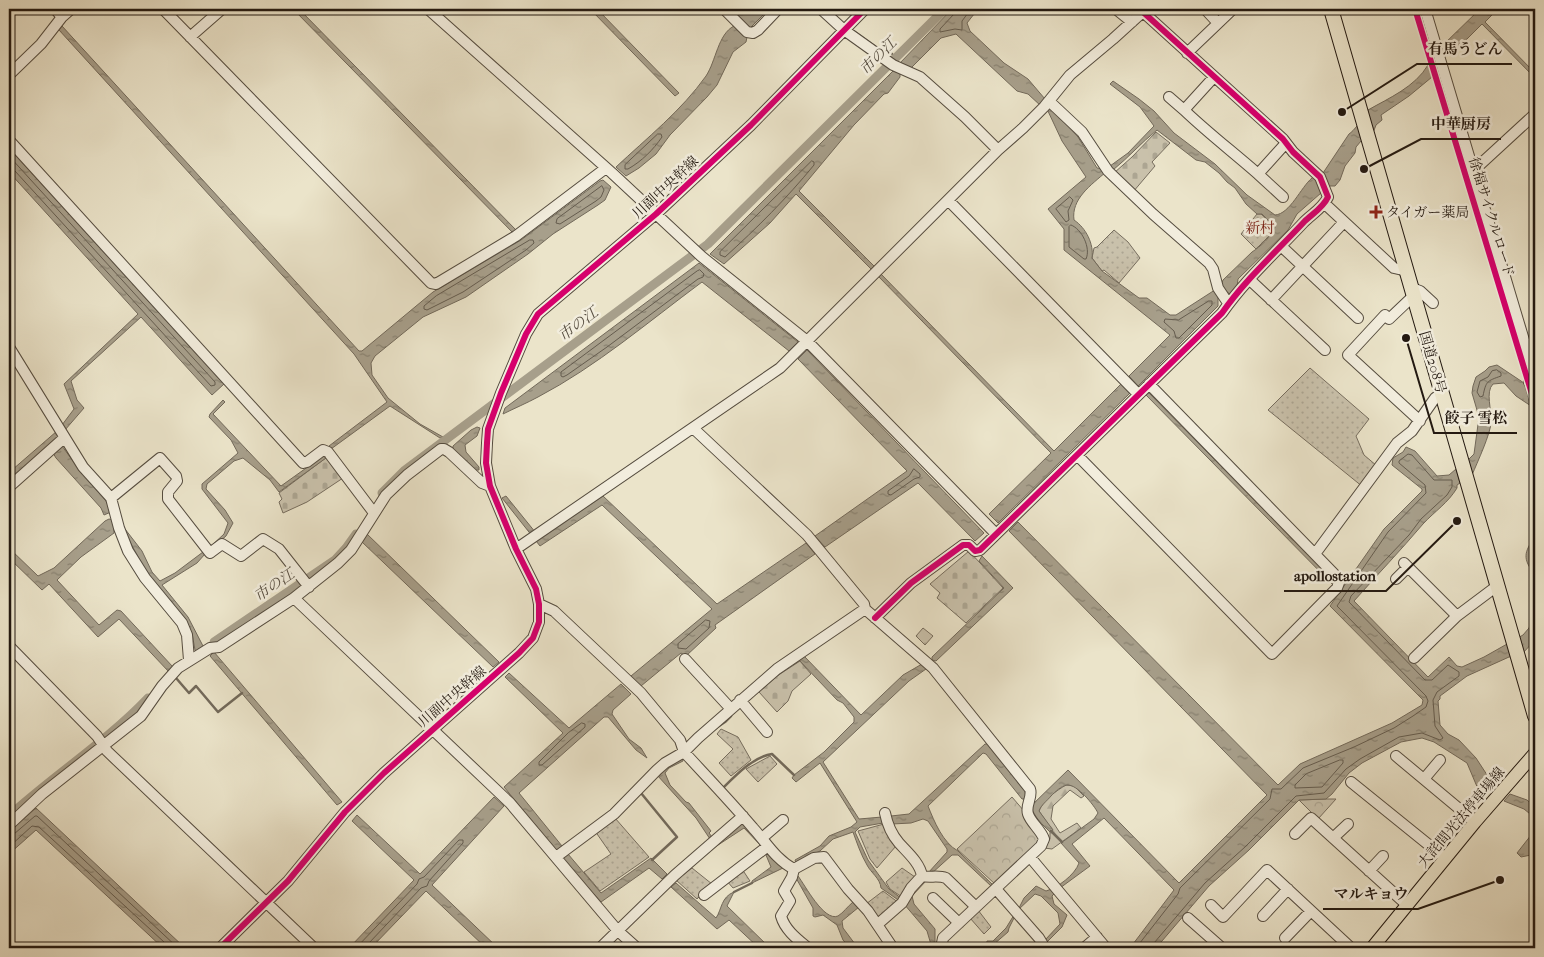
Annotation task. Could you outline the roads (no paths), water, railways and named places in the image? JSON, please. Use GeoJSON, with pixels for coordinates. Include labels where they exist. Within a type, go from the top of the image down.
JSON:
{"type":"FeatureCollection","features":[{"type":"Feature","properties":{"kind":"highway","name":"国道208号"},"geometry":{"type":"LineString","coordinates":[[1331,9],[1535,716]]}},
{"type":"Feature","properties":{"kind":"main road","name":"大詫間光法停車場線"},"geometry":{"type":"LineString","coordinates":[[1372,948],[1475,822],[1535,753]]}},
{"type":"Feature","properties":{"kind":"street"},"geometry":{"type":"LineString","coordinates":[[9,75],[41,44],[58,13],[71,9]]}},
{"type":"Feature","properties":{"kind":"street"},"geometry":{"type":"LineString","coordinates":[[164,9],[431,283],[436,284],[516,236],[606,168]]}},
{"type":"Feature","properties":{"kind":"street"},"geometry":{"type":"LineString","coordinates":[[190,37],[222,9]]}},
{"type":"Feature","properties":{"kind":"street"},"geometry":{"type":"LineString","coordinates":[[428,9],[606,168],[698,254],[807,341],[996,534]]}},
{"type":"Feature","properties":{"kind":"street"},"geometry":{"type":"LineString","coordinates":[[724,9],[747,32],[753,33],[778,9]]}},
{"type":"Feature","properties":{"kind":"street"},"geometry":{"type":"LineString","coordinates":[[821,9],[844,30],[894,65],[920,77],[965,117],[998,150]]}},
{"type":"Feature","properties":{"kind":"street","name":"川副中央幹線"},"geometry":{"type":"LineString","coordinates":[[220,948],[288,881],[345,812],[533,638],[539,622],[539,604],[536,589],[516,549],[490,486],[486,463],[488,429],[526,334],[538,314],[656,214],[750,125],[865,9]]}},
{"type":"Feature","properties":{"kind":"street"},"geometry":{"type":"LineString","coordinates":[[1116,9],[1132,22]]}},
{"type":"Feature","properties":{"kind":"street"},"geometry":{"type":"LineString","coordinates":[[1205,9],[1218,23]]}},
{"type":"Feature","properties":{"kind":"street"},"geometry":{"type":"LineString","coordinates":[[1187,53],[1233,9]]}},
{"type":"Feature","properties":{"kind":"street"},"geometry":{"type":"LineString","coordinates":[[1425,9],[1474,171],[1533,382]]}},
{"type":"Feature","properties":{"kind":"street"},"geometry":{"type":"LineString","coordinates":[[516,549],[780,368],[998,150],[1023,128],[1070,75],[1144,10],[1187,53],[1317,173],[1328,197],[1324,204],[1281,246],[1228,303],[1222,312],[996,534],[977,551],[970,545],[963,545],[911,582],[875,618]]}},
{"type":"Feature","properties":{"kind":"street"},"geometry":{"type":"LineString","coordinates":[[1184,110],[1214,77]]}},
{"type":"Feature","properties":{"kind":"street"},"geometry":{"type":"LineString","coordinates":[[1170,97],[1283,197]]}},
{"type":"Feature","properties":{"kind":"street"},"geometry":{"type":"LineString","coordinates":[[1047,103],[1082,132],[1107,169],[1153,214],[1209,263],[1213,269],[1220,291],[1228,303]]}},
{"type":"Feature","properties":{"kind":"street"},"geometry":{"type":"LineString","coordinates":[[1474,171],[1535,114]]}},
{"type":"Feature","properties":{"kind":"street"},"geometry":{"type":"LineString","coordinates":[[9,140],[303,463],[323,450],[328,452],[371,510]]}},
{"type":"Feature","properties":{"kind":"street"},"geometry":{"type":"LineString","coordinates":[[1258,174],[1286,143]]}},
{"type":"Feature","properties":{"kind":"street"},"geometry":{"type":"LineString","coordinates":[[948,200],[1138,394]]}},
{"type":"Feature","properties":{"kind":"street"},"geometry":{"type":"LineString","coordinates":[[1324,204],[1394,268],[1407,271]]}},
{"type":"Feature","properties":{"kind":"street"},"geometry":{"type":"LineString","coordinates":[[1270,300],[1344,222]]}},
{"type":"Feature","properties":{"kind":"street"},"geometry":{"type":"LineString","coordinates":[[1281,246],[1358,318]]}},
{"type":"Feature","properties":{"kind":"street"},"geometry":{"type":"LineString","coordinates":[[1250,280],[1326,350]]}},
{"type":"Feature","properties":{"kind":"street"},"geometry":{"type":"LineString","coordinates":[[1420,420],[1348,356],[1385,315],[1390,319],[1414,293],[1420,291],[1433,303]]}},
{"type":"Feature","properties":{"kind":"street"},"geometry":{"type":"LineString","coordinates":[[10,352],[82,467],[111,498],[119,528],[128,551],[145,578],[182,623],[187,634],[189,660]]}},
{"type":"Feature","properties":{"kind":"street"},"geometry":{"type":"LineString","coordinates":[[1077,455],[1272,654],[1337,588],[1340,580],[1149,384]]}},
{"type":"Feature","properties":{"kind":"street"},"geometry":{"type":"LineString","coordinates":[[1315,554],[1397,443],[1412,431],[1435,398],[1442,393]]}},
{"type":"Feature","properties":{"kind":"street"},"geometry":{"type":"LineString","coordinates":[[693,428],[807,535],[864,604],[865,609],[933,668],[1030,789],[1028,814],[1043,834],[1044,839],[1041,846],[943,938],[941,948]]}},
{"type":"Feature","properties":{"kind":"street"},"geometry":{"type":"LineString","coordinates":[[9,487],[64,438]]}},
{"type":"Feature","properties":{"kind":"street"},"geometry":{"type":"LineString","coordinates":[[9,825],[101,740],[140,716],[178,668],[210,648],[219,647],[294,598],[338,563],[351,550],[371,510],[406,475],[441,450],[444,449],[449,452],[482,483],[490,486]]}},
{"type":"Feature","properties":{"kind":"street"},"geometry":{"type":"LineString","coordinates":[[111,498],[160,458],[176,476],[176,481],[168,492],[168,499],[210,553],[222,544],[241,556],[263,539],[280,549],[309,587]]}},
{"type":"Feature","properties":{"kind":"street"},"geometry":{"type":"LineString","coordinates":[[1396,579],[1406,565],[1457,616]]}},
{"type":"Feature","properties":{"kind":"street"},"geometry":{"type":"LineString","coordinates":[[1414,658],[1457,616],[1497,586]]}},
{"type":"Feature","properties":{"kind":"street"},"geometry":{"type":"LineString","coordinates":[[294,598],[510,803],[618,931],[637,948]]}},
{"type":"Feature","properties":{"kind":"street"},"geometry":{"type":"LineString","coordinates":[[539,604],[554,611],[641,693],[680,740],[684,752],[743,816],[764,845],[794,869]]}},
{"type":"Feature","properties":{"kind":"street"},"geometry":{"type":"LineString","coordinates":[[556,858],[614,814],[665,763],[684,752],[740,700],[777,669],[865,609]]}},
{"type":"Feature","properties":{"kind":"street"},"geometry":{"type":"LineString","coordinates":[[9,646],[101,740],[106,751],[314,948]]}},
{"type":"Feature","properties":{"kind":"street"},"geometry":{"type":"LineString","coordinates":[[685,659],[731,709]]}},
{"type":"Feature","properties":{"kind":"street"},"geometry":{"type":"LineString","coordinates":[[740,700],[767,732]]}},
{"type":"Feature","properties":{"kind":"street"},"geometry":{"type":"LineString","coordinates":[[1396,756],[1475,822]]}},
{"type":"Feature","properties":{"kind":"street"},"geometry":{"type":"LineString","coordinates":[[1424,779],[1440,760]]}},
{"type":"Feature","properties":{"kind":"street"},"geometry":{"type":"LineString","coordinates":[[1352,782],[1445,858]]}},
{"type":"Feature","properties":{"kind":"street"},"geometry":{"type":"LineString","coordinates":[[885,813],[887,822],[898,842],[906,849],[921,871],[922,876]]}},
{"type":"Feature","properties":{"kind":"street"},"geometry":{"type":"LineString","coordinates":[[600,948],[675,875],[743,816]]}},
{"type":"Feature","properties":{"kind":"street"},"geometry":{"type":"LineString","coordinates":[[1295,834],[1311,818],[1407,905]]}},
{"type":"Feature","properties":{"kind":"street"},"geometry":{"type":"LineString","coordinates":[[704,894],[764,845],[783,820]]}},
{"type":"Feature","properties":{"kind":"street"},"geometry":{"type":"LineString","coordinates":[[1334,838],[1348,824]]}},
{"type":"Feature","properties":{"kind":"street"},"geometry":{"type":"LineString","coordinates":[[1369,871],[1383,856]]}},
{"type":"Feature","properties":{"kind":"street"},"geometry":{"type":"LineString","coordinates":[[1030,857],[1106,948]]}},
{"type":"Feature","properties":{"kind":"street"},"geometry":{"type":"LineString","coordinates":[[808,948],[790,932],[783,923],[781,916],[789,905],[790,901],[784,891],[792,878],[794,869],[814,858],[824,858],[878,924],[893,948]]}},
{"type":"Feature","properties":{"kind":"street"},"geometry":{"type":"LineString","coordinates":[[1211,905],[1223,916],[1267,870],[1351,948]]}},
{"type":"Feature","properties":{"kind":"street"},"geometry":{"type":"LineString","coordinates":[[878,924],[903,901],[922,876]]}},
{"type":"Feature","properties":{"kind":"street"},"geometry":{"type":"LineString","coordinates":[[922,876],[946,878],[976,907]]}},
{"type":"Feature","properties":{"kind":"street"},"geometry":{"type":"LineString","coordinates":[[996,889],[1039,938],[1044,948]]}},
{"type":"Feature","properties":{"kind":"street"},"geometry":{"type":"LineString","coordinates":[[1263,916],[1288,889]]}},
{"type":"Feature","properties":{"kind":"street"},"geometry":{"type":"LineString","coordinates":[[933,898],[959,922]]}},
{"type":"Feature","properties":{"kind":"street"},"geometry":{"type":"LineString","coordinates":[[1286,938],[1311,911]]}},
{"type":"Feature","properties":{"kind":"street"},"geometry":{"type":"LineString","coordinates":[[1188,918],[1222,948]]}},
{"type":"Feature","properties":{"kind":"street"},"geometry":{"type":"LineString","coordinates":[[1084,948],[1097,937]]}},
{"type":"Feature","properties":{"kind":"water"},"geometry":{"type":"Polygon","coordinates":[[[293,9],[299,9],[517,231],[514,234],[293,9]]]}},
{"type":"Feature","properties":{"kind":"water"},"geometry":{"type":"Polygon","coordinates":[[[590,9],[597,9],[679,93],[675,96],[590,9]]]}},
{"type":"Feature","properties":{"kind":"water"},"geometry":{"type":"Polygon","coordinates":[[[731,9],[769,9],[750,28],[731,9]]]}},
{"type":"Feature","properties":{"kind":"water"},"geometry":{"type":"Polygon","coordinates":[[[952,9],[978,9],[967,23],[970,31],[1004,63],[1028,79],[1045,99],[1041,106],[1028,94],[1017,91],[956,34],[941,38],[911,68],[899,64],[952,9]]]}},
{"type":"Feature","properties":{"kind":"water"},"geometry":{"type":"Polygon","coordinates":[[[1480,9],[1498,9],[1485,22],[1535,73],[1535,78],[1482,24],[1451,55],[1442,46],[1480,9]]]}},
{"type":"Feature","properties":{"kind":"water"},"geometry":{"type":"Polygon","coordinates":[[[62,26],[359,351],[362,351],[433,292],[521,240],[600,181],[603,180],[611,187],[605,200],[553,234],[528,254],[466,297],[423,317],[375,356],[371,363],[372,375],[388,398],[420,424],[443,437],[440,438],[390,406],[331,449],[329,446],[387,402],[354,354],[59,30],[62,26]]]}},
{"type":"Feature","properties":{"kind":"water"},"geometry":{"type":"Polygon","coordinates":[[[734,26],[747,37],[746,42],[733,52],[717,85],[670,135],[656,154],[626,176],[616,167],[664,123],[697,88],[706,76],[724,35],[734,26]]]}},
{"type":"Feature","properties":{"kind":"water"},"geometry":{"type":"Polygon","coordinates":[[[1428,65],[1432,77],[1381,115],[1382,120],[1376,125],[1373,133],[1356,147],[1355,153],[1345,166],[1340,180],[1335,186],[1322,189],[1321,193],[1297,214],[1288,230],[1238,279],[1237,287],[1230,294],[1224,290],[1218,295],[1218,306],[1138,386],[1129,376],[1170,335],[1064,250],[1064,229],[1048,209],[1086,177],[1062,141],[1047,109],[1050,107],[1078,137],[1097,168],[1103,169],[1106,172],[1083,193],[1074,212],[1074,220],[1082,227],[1092,247],[1092,258],[1102,271],[1139,298],[1147,298],[1170,315],[1176,315],[1221,286],[1223,280],[1265,241],[1275,227],[1262,214],[1257,214],[1246,204],[1235,188],[1219,173],[1205,162],[1196,160],[1157,130],[1113,170],[1110,166],[1128,153],[1154,126],[1140,107],[1110,84],[1113,81],[1154,111],[1174,133],[1215,164],[1247,195],[1275,215],[1286,210],[1313,177],[1323,173],[1349,134],[1367,115],[1368,110],[1409,86],[1423,73],[1428,65]]]}},
{"type":"Feature","properties":{"kind":"water"},"geometry":{"type":"Polygon","coordinates":[[[893,71],[900,73],[900,77],[888,93],[884,94],[854,125],[799,191],[875,267],[872,270],[796,194],[770,223],[724,264],[710,254],[893,71]]]}},
{"type":"Feature","properties":{"kind":"water"},"geometry":{"type":"Polygon","coordinates":[[[9,148],[224,384],[212,395],[141,317],[71,381],[77,400],[84,408],[65,430],[62,425],[74,409],[64,384],[138,314],[9,172],[9,148]]]}},
{"type":"Feature","properties":{"kind":"water"},"geometry":{"type":"Polygon","coordinates":[[[699,263],[798,342],[789,351],[702,282],[581,372],[538,397],[503,414],[505,408],[699,263]]]}},
{"type":"Feature","properties":{"kind":"water"},"geometry":{"type":"Polygon","coordinates":[[[880,273],[1054,451],[1121,384],[1130,393],[998,523],[989,514],[1051,453],[878,276],[880,273]]]}},
{"type":"Feature","properties":{"kind":"water"},"geometry":{"type":"Polygon","coordinates":[[[807,350],[984,533],[975,541],[918,483],[825,547],[815,536],[907,471],[798,359],[807,350]]]}},
{"type":"Feature","properties":{"kind":"water"},"geometry":{"type":"Polygon","coordinates":[[[1497,365],[1524,383],[1531,406],[1516,396],[1504,383],[1493,384],[1489,392],[1491,417],[1489,433],[1472,475],[1468,460],[1474,454],[1479,417],[1472,393],[1473,386],[1476,377],[1489,367],[1497,365]]]}},
{"type":"Feature","properties":{"kind":"water"},"geometry":{"type":"Polygon","coordinates":[[[1149,393],[1335,582],[1333,585],[1146,395],[1149,393]]]}},
{"type":"Feature","properties":{"kind":"water"},"geometry":{"type":"Polygon","coordinates":[[[223,400],[225,402],[213,414],[281,486],[323,456],[326,458],[279,492],[270,480],[243,458],[234,461],[207,484],[206,489],[225,510],[233,523],[226,536],[211,549],[210,547],[224,534],[228,523],[202,489],[202,484],[238,453],[231,440],[209,417],[223,400]]]}},
{"type":"Feature","properties":{"kind":"water"},"geometry":{"type":"Polygon","coordinates":[[[477,427],[480,428],[477,436],[465,445],[466,452],[479,467],[479,470],[474,470],[453,449],[453,446],[477,427]]]}},
{"type":"Feature","properties":{"kind":"water"},"geometry":{"type":"Polygon","coordinates":[[[57,431],[59,439],[9,482],[9,466],[12,470],[57,431]]]}},
{"type":"Feature","properties":{"kind":"water"},"geometry":{"type":"Polygon","coordinates":[[[62,446],[106,501],[111,512],[104,515],[101,508],[56,458],[53,453],[62,446]]]}},
{"type":"Feature","properties":{"kind":"water"},"geometry":{"type":"Polygon","coordinates":[[[1406,447],[1415,451],[1437,476],[1449,475],[1456,469],[1460,483],[1450,498],[1423,524],[1354,601],[1428,677],[1449,657],[1457,666],[1462,667],[1523,635],[1529,628],[1535,607],[1535,640],[1522,654],[1509,657],[1467,676],[1440,696],[1438,701],[1440,725],[1448,734],[1459,740],[1476,758],[1493,784],[1485,793],[1478,789],[1467,763],[1434,742],[1422,738],[1401,742],[1362,763],[1349,773],[1326,799],[1299,800],[1249,850],[1209,886],[1156,948],[1130,948],[1174,890],[1104,818],[1072,844],[1090,866],[1052,896],[1054,904],[1067,915],[1062,927],[1046,943],[1045,940],[1060,924],[1058,913],[1041,896],[1035,894],[1018,910],[1024,898],[1036,886],[1046,891],[1060,884],[1074,872],[1079,863],[1061,843],[1094,819],[1098,813],[1080,791],[1067,785],[1054,793],[1039,811],[1053,830],[1050,832],[1036,817],[1031,806],[1068,770],[1179,883],[1267,795],[1009,531],[1018,522],[1278,785],[1300,764],[1392,723],[1422,705],[1423,700],[1330,606],[1384,529],[1422,491],[1422,489],[1392,465],[1393,458],[1403,452],[1406,447]]]}},
{"type":"Feature","properties":{"kind":"water"},"geometry":{"type":"Polygon","coordinates":[[[506,496],[540,538],[603,496],[717,604],[806,543],[815,554],[715,625],[716,628],[686,656],[681,653],[641,686],[631,676],[712,609],[602,505],[540,546],[502,498],[506,496]]]}},
{"type":"Feature","properties":{"kind":"water"},"geometry":{"type":"Polygon","coordinates":[[[109,519],[114,520],[114,533],[81,557],[57,580],[99,625],[117,610],[121,611],[173,667],[169,672],[119,619],[98,637],[49,584],[42,590],[9,558],[9,548],[38,576],[54,568],[109,519]]]}},
{"type":"Feature","properties":{"kind":"water"},"geometry":{"type":"Polygon","coordinates":[[[125,529],[142,551],[152,572],[160,581],[175,573],[203,552],[205,554],[197,563],[162,585],[188,617],[203,646],[196,651],[192,633],[148,575],[124,531],[125,529]]]}},
{"type":"Feature","properties":{"kind":"water"},"geometry":{"type":"Polygon","coordinates":[[[367,534],[499,662],[493,667],[362,542],[367,534]]]}},
{"type":"Feature","properties":{"kind":"water"},"geometry":{"type":"Polygon","coordinates":[[[1535,536],[1535,554],[1533,558],[1535,575],[1526,560],[1526,556],[1535,536]]]}},
{"type":"Feature","properties":{"kind":"water"},"geometry":{"type":"Polygon","coordinates":[[[982,556],[1013,588],[936,661],[932,660],[932,657],[1004,588],[979,561],[982,556]]]}},
{"type":"Feature","properties":{"kind":"water"},"geometry":{"type":"Polygon","coordinates":[[[214,652],[342,802],[337,805],[210,656],[214,652]]]}},
{"type":"Feature","properties":{"kind":"water"},"geometry":{"type":"Polygon","coordinates":[[[804,656],[861,715],[903,675],[922,664],[926,669],[909,681],[823,762],[859,819],[882,817],[883,823],[860,827],[855,832],[868,860],[889,889],[906,902],[923,881],[926,881],[912,896],[914,904],[935,929],[935,948],[932,948],[927,931],[904,904],[881,888],[879,881],[863,857],[853,832],[833,839],[820,851],[796,863],[795,860],[820,846],[829,836],[851,827],[857,822],[820,763],[796,782],[792,778],[824,752],[854,722],[854,717],[843,703],[837,700],[799,660],[804,656]]]}},
{"type":"Feature","properties":{"kind":"water"},"geometry":{"type":"Polygon","coordinates":[[[509,673],[569,728],[621,684],[631,694],[613,710],[612,714],[629,739],[641,748],[647,758],[636,750],[608,717],[604,717],[519,793],[562,846],[557,851],[504,787],[563,733],[505,677],[509,673]]]}},
{"type":"Feature","properties":{"kind":"water"},"geometry":{"type":"Polygon","coordinates":[[[985,744],[988,744],[1025,791],[1026,799],[1022,799],[986,754],[983,753],[928,806],[948,843],[993,885],[991,886],[958,855],[952,855],[931,874],[928,873],[947,852],[947,849],[928,821],[923,819],[911,823],[892,824],[891,816],[909,814],[985,744]]]}},
{"type":"Feature","properties":{"kind":"water"},"geometry":{"type":"Polygon","coordinates":[[[683,758],[683,761],[669,768],[665,773],[670,785],[689,803],[711,831],[709,833],[712,837],[710,839],[696,818],[657,775],[666,767],[683,758]]]}},
{"type":"Feature","properties":{"kind":"water"},"geometry":{"type":"Polygon","coordinates":[[[1510,794],[1527,800],[1535,807],[1535,818],[1524,809],[1504,801],[1510,794]]]}},
{"type":"Feature","properties":{"kind":"water"},"geometry":{"type":"Polygon","coordinates":[[[494,797],[504,806],[432,885],[498,948],[486,948],[426,891],[371,948],[349,948],[414,880],[352,821],[357,815],[420,874],[494,797]]]}},
{"type":"Feature","properties":{"kind":"water"},"geometry":{"type":"Polygon","coordinates":[[[36,808],[185,948],[163,948],[36,830],[9,854],[9,832],[36,808]]]}},
{"type":"Feature","properties":{"kind":"water"},"geometry":{"type":"Polygon","coordinates":[[[741,823],[745,824],[783,868],[752,883],[752,881],[771,867],[763,848],[744,828],[715,847],[741,823]]]}},
{"type":"Feature","properties":{"kind":"water"},"geometry":{"type":"Polygon","coordinates":[[[1535,830],[1535,851],[1531,855],[1521,857],[1517,853],[1535,830]]]}},
{"type":"Feature","properties":{"kind":"water"},"geometry":{"type":"Polygon","coordinates":[[[568,854],[601,893],[651,858],[667,874],[662,879],[649,868],[601,902],[562,858],[568,854]]]}},
{"type":"Feature","properties":{"kind":"water"},"geometry":{"type":"Polygon","coordinates":[[[797,875],[815,902],[827,914],[838,916],[853,902],[859,907],[842,921],[843,928],[858,948],[850,948],[843,940],[837,925],[823,915],[813,916],[813,908],[796,878],[797,875]]]}},
{"type":"Feature","properties":{"kind":"water"},"geometry":{"type":"Polygon","coordinates":[[[676,883],[716,918],[724,900],[734,892],[727,906],[770,948],[759,948],[729,920],[717,929],[671,887],[676,883]]]}},
{"type":"Feature","properties":{"kind":"water"},"geometry":{"type":"Polygon","coordinates":[[[1014,915],[1008,932],[992,948],[986,948],[987,941],[993,941],[1006,928],[1014,915]]]}},
{"type":"Feature","properties":{"kind":"waterway","name":"市の江"},"geometry":{"type":"LineString","coordinates":[[382,493],[405,470],[708,244],[945,9]]}},
{"type":"Feature","properties":{"kind":"waterway"},"geometry":{"type":"LineString","coordinates":[[852,30],[877,48],[892,54]]}},
{"type":"Feature","properties":{"kind":"waterway","name":"市の江"},"geometry":{"type":"LineString","coordinates":[[214,642],[335,560],[356,534]]}},
{"type":"Feature","properties":{"kind":"waterway"},"geometry":{"type":"LineString","coordinates":[[793,664],[799,660]]}},
{"type":"Feature","properties":{"kind":"waterway"},"geometry":{"type":"LineString","coordinates":[[176,678],[189,693],[196,686],[218,712],[242,693]]}},
{"type":"Feature","properties":{"kind":"waterway","name":"市の江"},"geometry":{"type":"LineString","coordinates":[[9,816],[115,729],[148,698]]}},
{"type":"Feature","properties":{"kind":"waterway"},"geometry":{"type":"LineString","coordinates":[[716,728],[731,716]]}},
{"type":"Feature","properties":{"kind":"waterway"},"geometry":{"type":"LineString","coordinates":[[722,789],[752,763],[772,754],[794,775]]}},
{"type":"Feature","properties":{"kind":"waterway"},"geometry":{"type":"LineString","coordinates":[[641,793],[677,837],[652,860]]}},
{"type":"Feature","properties":{"kind":"waterway"},"geometry":{"type":"LineString","coordinates":[[1051,831],[1062,842]]}},
{"type":"Feature","properties":{"kind":"waterway"},"geometry":{"type":"LineString","coordinates":[[734,892],[752,883]]}},
{"type":"Feature","properties":{"kind":"place","name":"有馬うどん"},"geometry":{"type":"Point","coordinates":[1342,112]}},
{"type":"Feature","properties":{"kind":"place","name":"中華厨房"},"geometry":{"type":"Point","coordinates":[1364,169]}},
{"type":"Feature","properties":{"kind":"place","name":"タイガー薬局"},"geometry":{"type":"Point","coordinates":[1376,212]}},
{"type":"Feature","properties":{"kind":"place","name":"餃子 雪松"},"geometry":{"type":"Point","coordinates":[1406,338]}},
{"type":"Feature","properties":{"kind":"place","name":"apollostation"},"geometry":{"type":"Point","coordinates":[1457,521]}},
{"type":"Feature","properties":{"kind":"place","name":"マルキョウ"},"geometry":{"type":"Point","coordinates":[1500,880]}},
{"type":"Feature","properties":{"kind":"district","name":"新村"},"geometry":{"type":"Point","coordinates":[1260,228]}}]}
